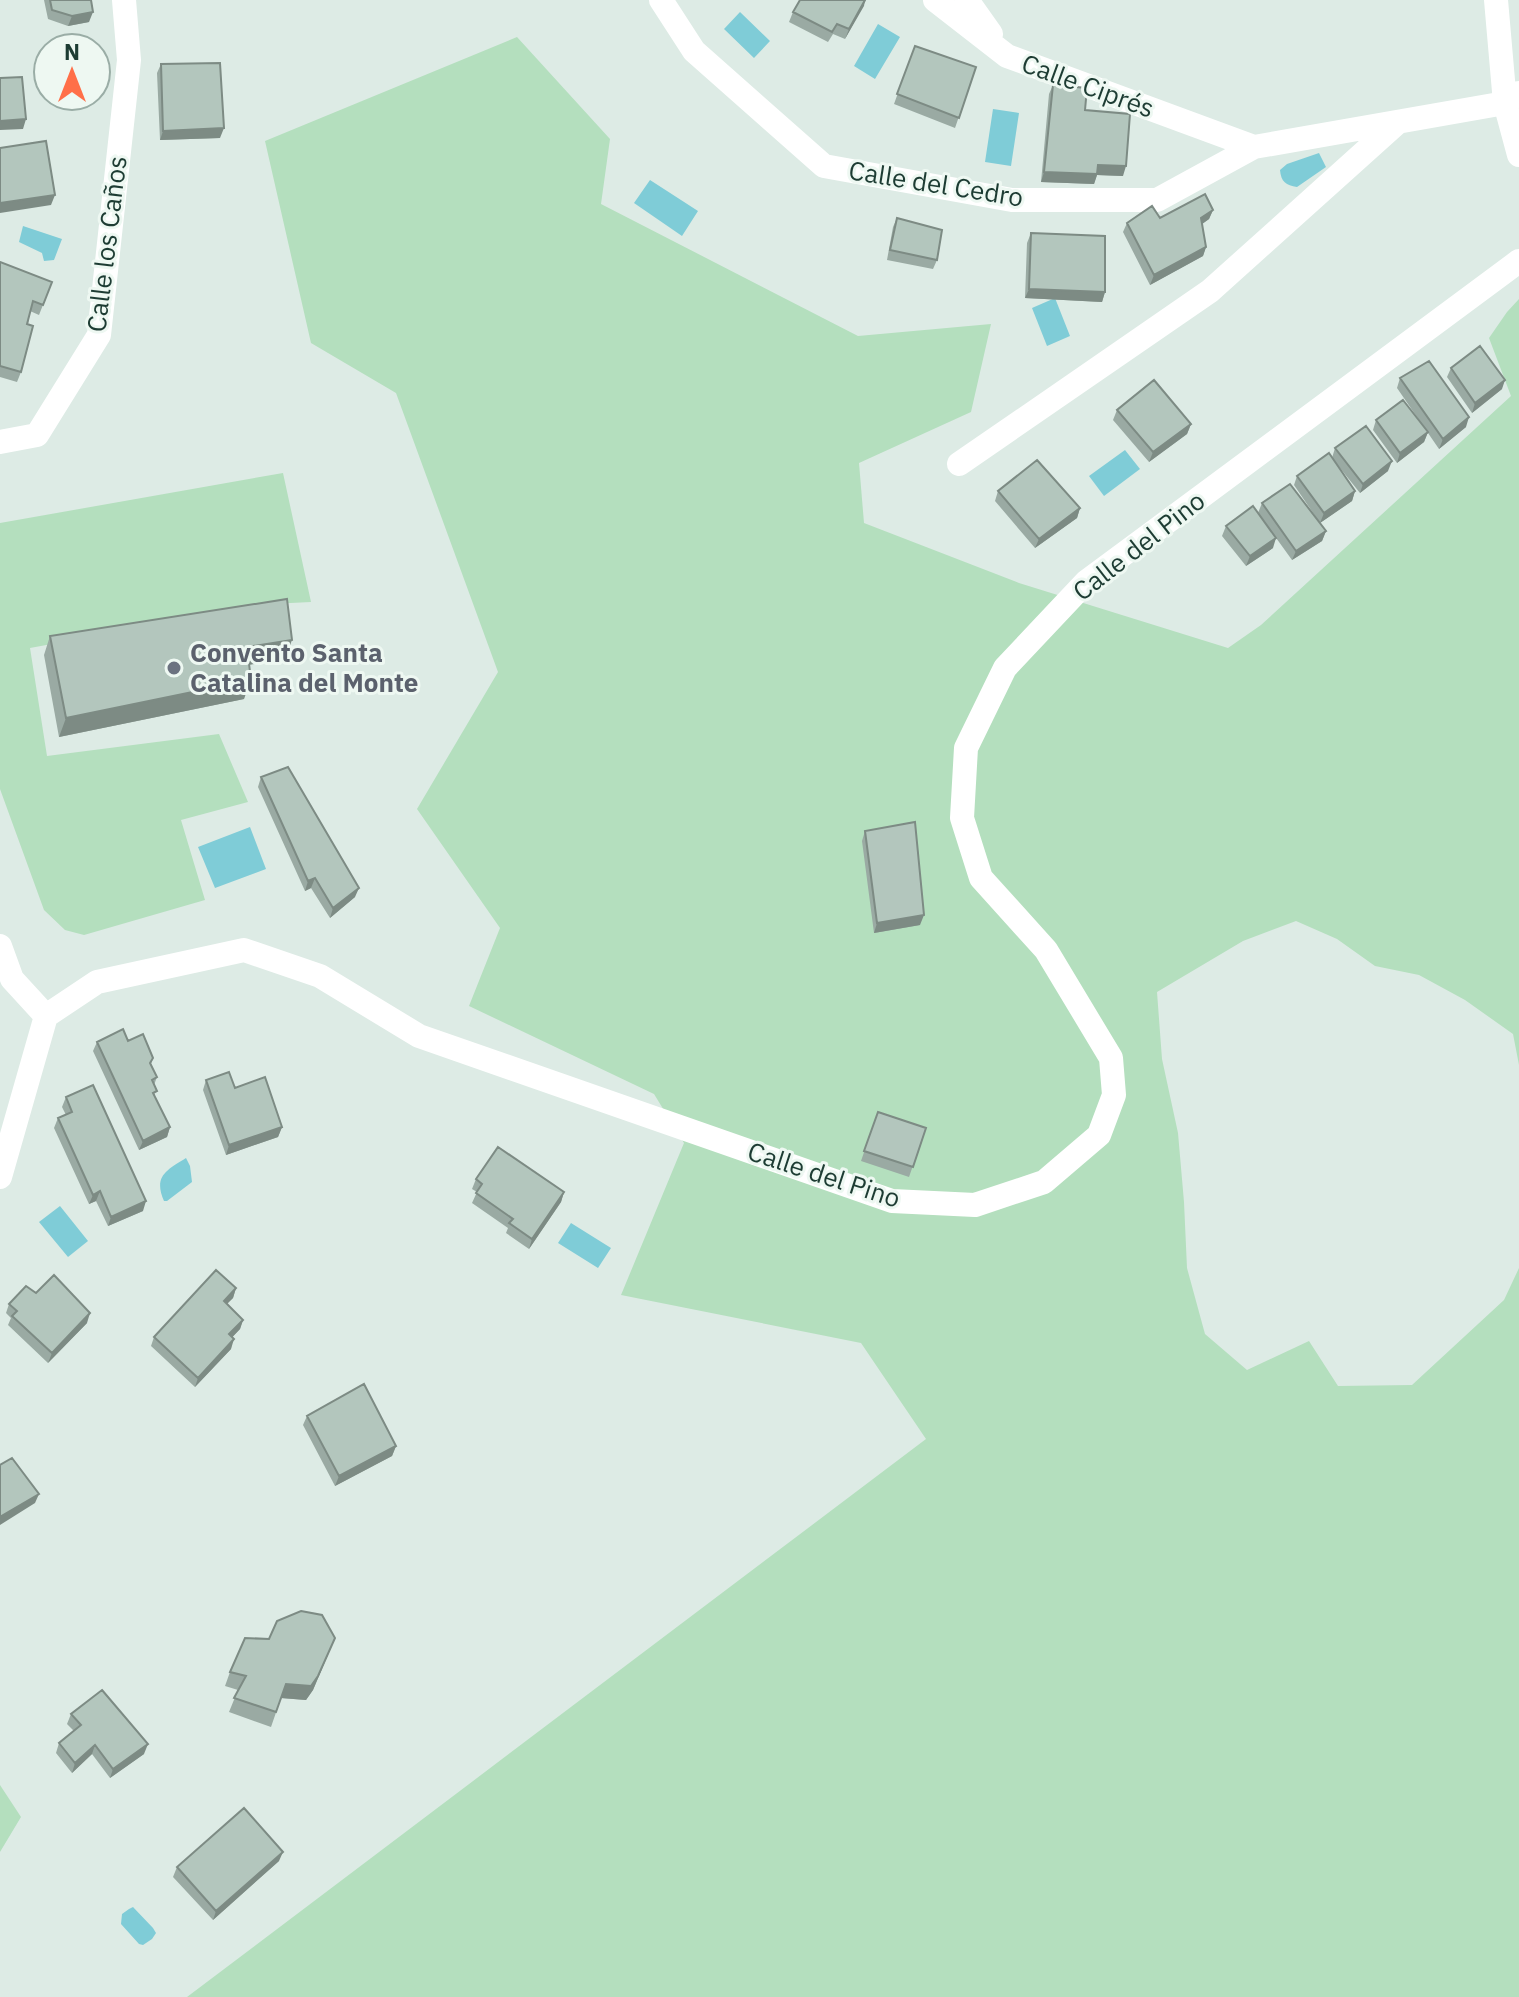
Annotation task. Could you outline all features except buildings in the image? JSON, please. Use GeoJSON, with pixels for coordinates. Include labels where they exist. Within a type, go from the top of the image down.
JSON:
{"type":"FeatureCollection","features":[{"type":"Feature","properties":{"kind":"street","name":"Calle los Caños"},"geometry":{"type":"LineString","coordinates":[[0,442],[37,435],[99,335],[129,60],[124,0]]}},
{"type":"Feature","properties":{"kind":"street","name":"Calle del Cedro"},"geometry":{"type":"LineString","coordinates":[[661,0],[694,51],[824,166],[1012,200],[1157,200],[1254,147],[1399,122],[1512,98]]}},
{"type":"Feature","properties":{"kind":"street","name":"Calle Ciprés"},"geometry":{"type":"LineString","coordinates":[[935,0],[1007,56],[1254,147]]}},
{"type":"Feature","properties":{"kind":"street"},"geometry":{"type":"LineString","coordinates":[[967,0],[1007,56]]}},
{"type":"Feature","properties":{"kind":"street"},"geometry":{"type":"LineString","coordinates":[[1496,0],[1519,155]]}},
{"type":"Feature","properties":{"kind":"street"},"geometry":{"type":"LineString","coordinates":[[959,464],[1210,291],[1399,122]]}},
{"type":"Feature","properties":{"kind":"street","name":"Calle del Pino"},"geometry":{"type":"LineString","coordinates":[[46,1016],[97,982],[244,950],[320,976],[419,1036],[892,1201],[975,1205],[1044,1182],[1099,1135],[1114,1095],[1111,1058],[1046,950],[981,878],[962,818],[966,748],[1005,668],[1086,582],[1519,261]]}},
{"type":"Feature","properties":{"kind":"street"},"geometry":{"type":"LineString","coordinates":[[0,946],[12,979],[46,1016],[0,1177]]}},
{"type":"Feature","properties":{"kind":"green space"},"geometry":{"type":"Polygon","coordinates":[[[517,37],[610,139],[601,204],[858,336],[991,324],[971,412],[859,463],[864,523],[1019,583],[1228,648],[1261,625],[1511,396],[1489,338],[1519,299],[1519,1065],[1513,1034],[1465,1000],[1419,975],[1375,966],[1337,939],[1296,921],[1243,941],[1157,992],[1162,1059],[1178,1133],[1187,1268],[1205,1334],[1247,1370],[1309,1341],[1338,1386],[1412,1385],[1504,1300],[1519,1268],[1519,1997],[187,1997],[926,1439],[861,1343],[621,1295],[684,1143],[654,1094],[469,1006],[500,928],[417,809],[498,672],[396,393],[311,343],[265,141],[517,37]]]}},
{"type":"Feature","properties":{"kind":"green space"},"geometry":{"type":"Polygon","coordinates":[[[283,473],[311,602],[270,604],[30,648],[47,756],[219,734],[248,802],[181,820],[205,900],[84,935],[65,930],[44,910],[0,789],[0,523],[283,473]]]}},
{"type":"Feature","properties":{"kind":"green space"},"geometry":{"type":"Polygon","coordinates":[[[0,1785],[21,1817],[0,1852],[0,1785]]]}},
{"type":"Feature","properties":{"kind":"water"},"geometry":{"type":"Polygon","coordinates":[[[740,12],[770,41],[754,58],[724,29],[740,12]]]}},
{"type":"Feature","properties":{"kind":"water"},"geometry":{"type":"Polygon","coordinates":[[[878,24],[900,37],[875,79],[854,66],[878,24]]]}},
{"type":"Feature","properties":{"kind":"water"},"geometry":{"type":"Polygon","coordinates":[[[993,109],[1019,113],[1011,166],[985,162],[993,109]]]}},
{"type":"Feature","properties":{"kind":"water"},"geometry":{"type":"Polygon","coordinates":[[[1319,153],[1326,167],[1297,187],[1283,180],[1280,170],[1287,164],[1319,153]]]}},
{"type":"Feature","properties":{"kind":"water"},"geometry":{"type":"Polygon","coordinates":[[[650,180],[698,211],[682,236],[634,203],[650,180]]]}},
{"type":"Feature","properties":{"kind":"water"},"geometry":{"type":"Polygon","coordinates":[[[23,226],[62,239],[54,260],[44,261],[42,253],[19,242],[23,226]]]}},
{"type":"Feature","properties":{"kind":"water"},"geometry":{"type":"Polygon","coordinates":[[[1055,298],[1070,336],[1047,346],[1032,308],[1055,298]]]}},
{"type":"Feature","properties":{"kind":"water"},"geometry":{"type":"Polygon","coordinates":[[[1125,450],[1140,469],[1104,496],[1089,476],[1125,450]]]}},
{"type":"Feature","properties":{"kind":"water"},"geometry":{"type":"Polygon","coordinates":[[[250,827],[266,869],[215,888],[198,847],[250,827]]]}},
{"type":"Feature","properties":{"kind":"water"},"geometry":{"type":"Polygon","coordinates":[[[186,1158],[192,1182],[164,1201],[161,1180],[168,1170],[186,1158]]]}},
{"type":"Feature","properties":{"kind":"water"},"geometry":{"type":"Polygon","coordinates":[[[60,1206],[88,1241],[68,1257],[39,1222],[60,1206]]]}},
{"type":"Feature","properties":{"kind":"water"},"geometry":{"type":"Polygon","coordinates":[[[571,1223],[611,1248],[598,1268],[558,1243],[571,1223]]]}},
{"type":"Feature","properties":{"kind":"water"},"geometry":{"type":"Polygon","coordinates":[[[133,1907],[156,1933],[143,1945],[121,1924],[122,1914],[133,1907]]]}},
{"type":"Feature","properties":{"kind":"place","name":"Convento Santa Catalina del Monte"},"geometry":{"type":"Point","coordinates":[174,668]}}]}
